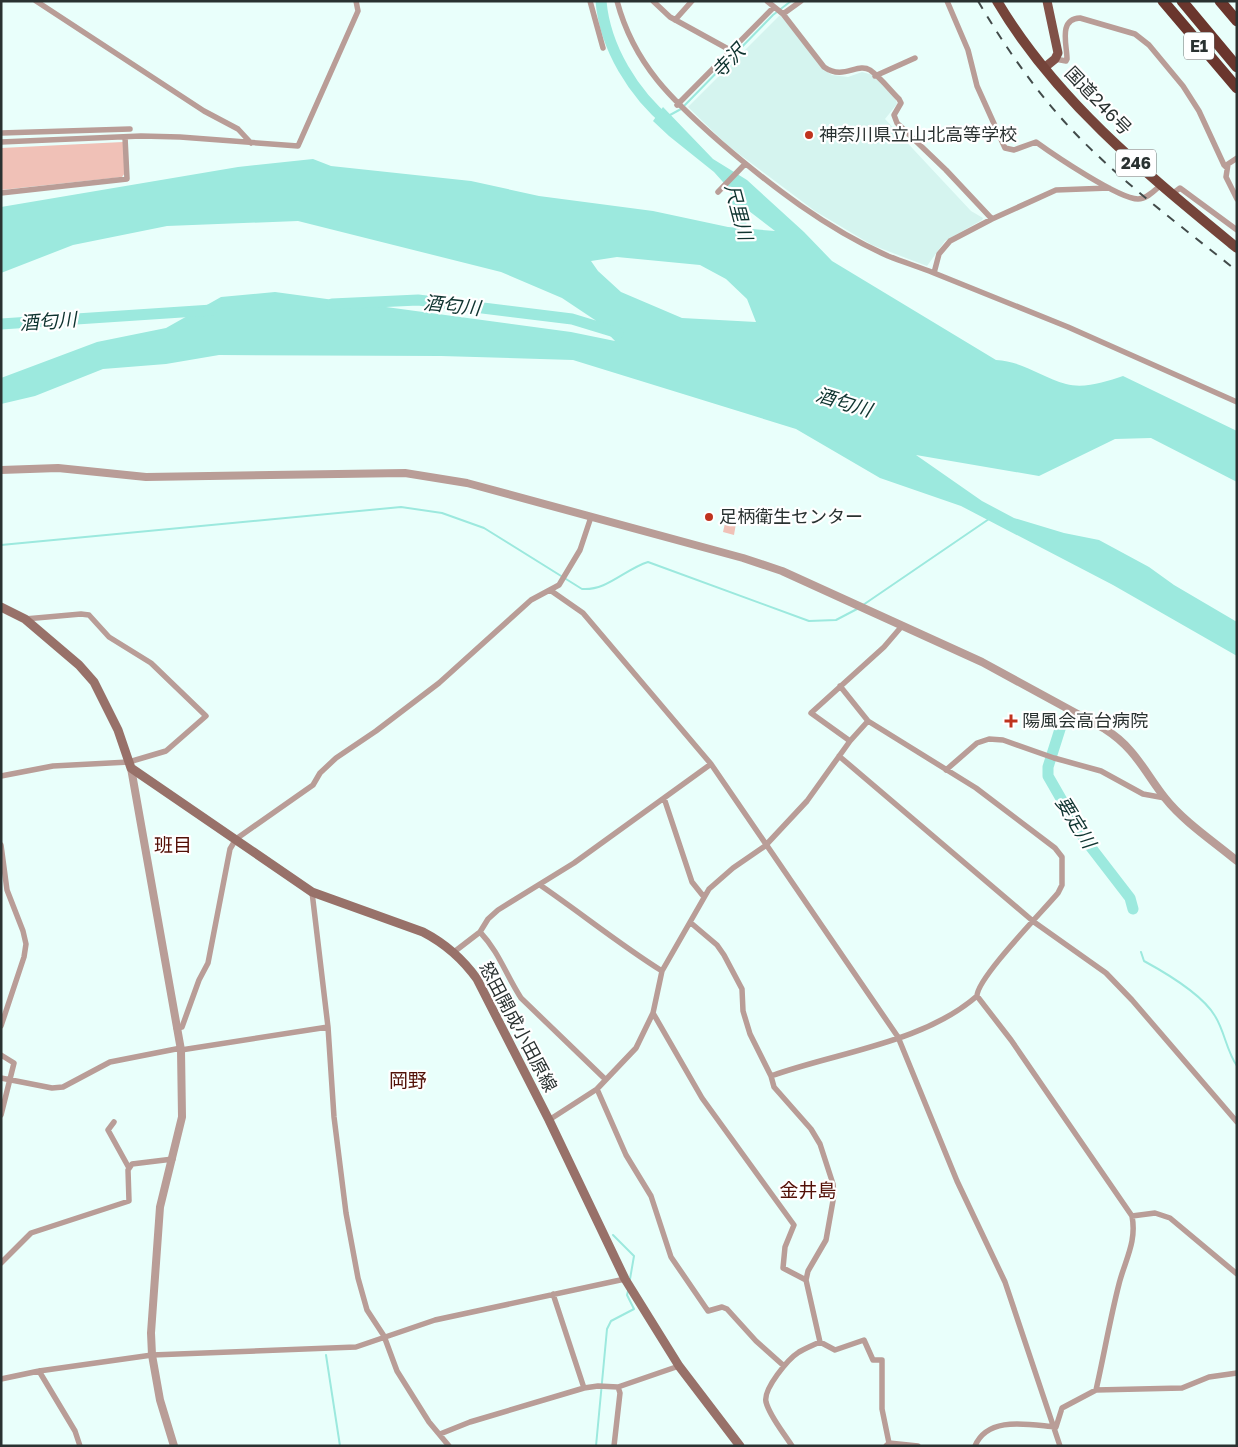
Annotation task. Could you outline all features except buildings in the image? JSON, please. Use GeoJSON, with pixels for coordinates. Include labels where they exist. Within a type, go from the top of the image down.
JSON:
{"type":"FeatureCollection","features":[{"type":"Feature","properties":{"kind":"highway","name":"国道246号"},"geometry":{"type":"LineString","coordinates":[[997,1],[1044,68],[1077,106],[1161,185],[1237,248]]}},
{"type":"Feature","properties":{"kind":"highway","name":"E1"},"geometry":{"type":"LineString","coordinates":[[1163,1],[1237,88]]}},
{"type":"Feature","properties":{"kind":"highway","name":"E1"},"geometry":{"type":"LineString","coordinates":[[1182,1],[1237,67]]}},
{"type":"Feature","properties":{"kind":"highway","name":"E1"},"geometry":{"type":"LineString","coordinates":[[1220,1],[1237,21]]}},
{"type":"Feature","properties":{"kind":"main road"},"geometry":{"type":"LineString","coordinates":[[1044,68],[1056,59],[1058,48],[1046,1]]}},
{"type":"Feature","properties":{"kind":"main road"},"geometry":{"type":"LineString","coordinates":[[1,607],[25,619],[80,665],[94,682],[118,730],[130,765]]}},
{"type":"Feature","properties":{"kind":"main road","name":"怒田開成小田原線"},"geometry":{"type":"LineString","coordinates":[[130,765],[312,892],[423,932],[454,952],[477,979],[549,1120],[625,1280],[679,1366],[740,1446]]}},
{"type":"Feature","properties":{"kind":"street"},"geometry":{"type":"LineString","coordinates":[[36,1],[204,111],[238,129],[251,142]]}},
{"type":"Feature","properties":{"kind":"street"},"geometry":{"type":"LineString","coordinates":[[1,142],[125,137],[180,137],[298,146],[358,11],[356,1]]}},
{"type":"Feature","properties":{"kind":"street"},"geometry":{"type":"LineString","coordinates":[[590,1],[603,48]]}},
{"type":"Feature","properties":{"kind":"street"},"geometry":{"type":"LineString","coordinates":[[617,1],[631,40],[639,55],[648,70],[678,105],[745,164],[841,232],[887,256],[1060,324],[1237,402]]}},
{"type":"Feature","properties":{"kind":"street"},"geometry":{"type":"LineString","coordinates":[[653,1],[675,20],[730,50]]}},
{"type":"Feature","properties":{"kind":"street"},"geometry":{"type":"LineString","coordinates":[[675,20],[692,1]]}},
{"type":"Feature","properties":{"kind":"street"},"geometry":{"type":"LineString","coordinates":[[766,1],[783,14],[824,67],[831,72],[841,73],[860,68],[870,70],[899,98],[901,104],[894,115],[897,123],[946,170],[992,219]]}},
{"type":"Feature","properties":{"kind":"street"},"geometry":{"type":"LineString","coordinates":[[783,14],[801,1]]}},
{"type":"Feature","properties":{"kind":"street"},"geometry":{"type":"LineString","coordinates":[[947,1],[968,50],[977,86],[1005,148],[1014,150],[1036,142],[1109,188],[1138,199],[1147,196],[1161,185]]}},
{"type":"Feature","properties":{"kind":"street"},"geometry":{"type":"LineString","coordinates":[[678,105],[774,7]]}},
{"type":"Feature","properties":{"kind":"street"},"geometry":{"type":"LineString","coordinates":[[1056,59],[1061,61],[1067,59],[1065,36],[1069,21],[1073,18],[1122,30],[1141,37],[1183,86],[1199,111],[1224,165],[1228,168]]}},
{"type":"Feature","properties":{"kind":"street"},"geometry":{"type":"LineString","coordinates":[[875,76],[915,58]]}},
{"type":"Feature","properties":{"kind":"street"},"geometry":{"type":"LineString","coordinates":[[1,134],[130,129]]}},
{"type":"Feature","properties":{"kind":"street"},"geometry":{"type":"LineString","coordinates":[[1,193],[127,179],[125,137]]}},
{"type":"Feature","properties":{"kind":"street"},"geometry":{"type":"LineString","coordinates":[[1237,158],[1228,164],[1226,176],[1237,199]]}},
{"type":"Feature","properties":{"kind":"street"},"geometry":{"type":"LineString","coordinates":[[718,192],[745,164]]}},
{"type":"Feature","properties":{"kind":"street"},"geometry":{"type":"LineString","coordinates":[[934,273],[939,254],[950,241],[992,219],[1056,190],[1109,188]]}},
{"type":"Feature","properties":{"kind":"street"},"geometry":{"type":"LineString","coordinates":[[1172,194],[1180,188],[1237,230]]}},
{"type":"Feature","properties":{"kind":"street"},"geometry":{"type":"LineString","coordinates":[[1,470],[58,468],[146,478],[405,473],[467,483],[743,558],[782,571],[1026,684],[1123,740],[1165,798],[1237,861]]}},
{"type":"Feature","properties":{"kind":"street"},"geometry":{"type":"LineString","coordinates":[[176,1028],[182,1027],[199,980],[208,963],[230,849],[236,839],[313,785],[320,773],[336,758],[376,731],[439,683],[531,600],[559,585],[580,550],[591,517]]}},
{"type":"Feature","properties":{"kind":"street"},"geometry":{"type":"LineString","coordinates":[[550,590],[583,613],[711,764],[765,846],[898,1037],[957,1181],[1005,1282],[1056,1427],[1060,1446]]}},
{"type":"Feature","properties":{"kind":"street"},"geometry":{"type":"LineString","coordinates":[[1,776],[53,766],[130,765],[166,752],[206,716],[151,663],[109,637],[89,615],[80,614],[25,619]]}},
{"type":"Feature","properties":{"kind":"street"},"geometry":{"type":"LineString","coordinates":[[850,741],[811,713],[884,647],[902,626]]}},
{"type":"Feature","properties":{"kind":"street"},"geometry":{"type":"LineString","coordinates":[[840,686],[868,721],[976,788],[1055,848],[1062,857],[1060,889],[1034,922],[998,962],[977,990],[977,996],[1011,1040],[1132,1216],[1134,1229],[1133,1243],[1120,1282],[1096,1390]]}},
{"type":"Feature","properties":{"kind":"street"},"geometry":{"type":"LineString","coordinates":[[549,1120],[598,1089],[605,1079],[636,1048],[653,1013],[662,970],[691,923],[704,897],[717,880],[765,846],[807,801],[850,741],[868,721]]}},
{"type":"Feature","properties":{"kind":"street"},"geometry":{"type":"LineString","coordinates":[[946,770],[977,743],[989,739],[1002,740],[1054,758],[1101,771],[1144,794],[1165,798]]}},
{"type":"Feature","properties":{"kind":"street"},"geometry":{"type":"LineString","coordinates":[[839,756],[1034,922],[1106,973],[1132,1000],[1237,1122]]}},
{"type":"Feature","properties":{"kind":"street"},"geometry":{"type":"LineString","coordinates":[[454,952],[480,932],[488,918],[498,910],[574,863],[711,764]]}},
{"type":"Feature","properties":{"kind":"street"},"geometry":{"type":"LineString","coordinates":[[130,765],[181,1049],[182,1117],[160,1206],[152,1356],[163,1414],[174,1446]]}},
{"type":"Feature","properties":{"kind":"street"},"geometry":{"type":"LineString","coordinates":[[664,798],[692,882],[704,897]]}},
{"type":"Feature","properties":{"kind":"street"},"geometry":{"type":"LineString","coordinates":[[1,845],[7,890],[26,944],[24,957],[1,1026]]}},
{"type":"Feature","properties":{"kind":"street"},"geometry":{"type":"LineString","coordinates":[[540,884],[575,908],[617,943],[662,970]]}},
{"type":"Feature","properties":{"kind":"street"},"geometry":{"type":"LineString","coordinates":[[312,892],[328,1027],[334,1117],[358,1278],[367,1310],[384,1336],[397,1371],[429,1422],[449,1446]]}},
{"type":"Feature","properties":{"kind":"street"},"geometry":{"type":"LineString","coordinates":[[691,923],[717,945],[724,955],[742,989],[743,1011],[750,1034],[771,1076],[774,1087],[811,1129],[820,1144],[833,1184],[834,1195],[826,1240],[808,1270],[806,1280],[820,1342],[835,1350],[864,1340],[873,1360],[882,1360],[882,1409],[887,1444],[918,1446]]}},
{"type":"Feature","properties":{"kind":"street"},"geometry":{"type":"LineString","coordinates":[[480,932],[497,952],[510,982],[521,998],[605,1079]]}},
{"type":"Feature","properties":{"kind":"street"},"geometry":{"type":"LineString","coordinates":[[771,1076],[898,1037],[946,1018],[963,1008],[977,996]]}},
{"type":"Feature","properties":{"kind":"street"},"geometry":{"type":"LineString","coordinates":[[653,1013],[702,1098],[794,1225],[785,1246],[783,1268],[806,1280]]}},
{"type":"Feature","properties":{"kind":"street"},"geometry":{"type":"LineString","coordinates":[[1,1078],[52,1088],[64,1087],[110,1062],[181,1049],[328,1027]]}},
{"type":"Feature","properties":{"kind":"street"},"geometry":{"type":"LineString","coordinates":[[1,1055],[14,1063],[12,1080],[1,1115]]}},
{"type":"Feature","properties":{"kind":"street"},"geometry":{"type":"LineString","coordinates":[[598,1089],[626,1155],[651,1196],[672,1257],[677,1265],[708,1311],[722,1307],[727,1309],[756,1341],[784,1366]]}},
{"type":"Feature","properties":{"kind":"street"},"geometry":{"type":"LineString","coordinates":[[1,1263],[31,1233],[129,1202],[128,1168],[108,1130],[114,1122]]}},
{"type":"Feature","properties":{"kind":"street"},"geometry":{"type":"LineString","coordinates":[[128,1168],[135,1162],[173,1159]]}},
{"type":"Feature","properties":{"kind":"street"},"geometry":{"type":"LineString","coordinates":[[1132,1216],[1155,1213],[1170,1218],[1237,1274]]}},
{"type":"Feature","properties":{"kind":"street"},"geometry":{"type":"LineString","coordinates":[[1,1379],[39,1371],[152,1356],[356,1347],[436,1320],[625,1280]]}},
{"type":"Feature","properties":{"kind":"street"},"geometry":{"type":"LineString","coordinates":[[553,1294],[584,1388]]}},
{"type":"Feature","properties":{"kind":"street"},"geometry":{"type":"LineString","coordinates":[[792,1446],[766,1401],[766,1394],[784,1366],[798,1353],[820,1342]]}},
{"type":"Feature","properties":{"kind":"street"},"geometry":{"type":"LineString","coordinates":[[440,1434],[470,1422],[584,1388],[618,1386],[679,1366]]}},
{"type":"Feature","properties":{"kind":"street"},"geometry":{"type":"LineString","coordinates":[[39,1371],[75,1431],[80,1446]]}},
{"type":"Feature","properties":{"kind":"street"},"geometry":{"type":"LineString","coordinates":[[1056,1427],[1062,1408],[1096,1390],[1182,1388],[1209,1377],[1237,1373]]}},
{"type":"Feature","properties":{"kind":"street"},"geometry":{"type":"LineString","coordinates":[[614,1446],[620,1393],[618,1386]]}},
{"type":"Feature","properties":{"kind":"street"},"geometry":{"type":"LineString","coordinates":[[976,1446],[979,1438],[1005,1423],[1056,1427]]}},
{"type":"Feature","properties":{"kind":"shaded area","name":"神奈川県立山北高等学校"},"geometry":{"type":"Polygon","coordinates":[[[780,15],[826,71],[832,75],[848,77],[862,72],[873,75],[896,100],[897,104],[885,119],[971,211],[983,218],[945,241],[927,266],[872,245],[815,211],[727,145],[688,107],[780,15]]]}},
{"type":"Feature","properties":{"kind":"shaded area"},"geometry":{"type":"Polygon","coordinates":[[[123,142],[125,173],[122,177],[1,190],[1,148],[123,142]]]}},
{"type":"Feature","properties":{"kind":"shaded area"},"geometry":{"type":"Polygon","coordinates":[[[728,510],[738,512],[734,535],[723,532],[728,510]]]}},
{"type":"Feature","properties":{"kind":"water"},"geometry":{"type":"Polygon","coordinates":[[[663,107],[713,159],[747,180],[804,232],[832,261],[996,360],[1014,363],[1057,381],[1080,386],[1123,376],[1237,431],[1237,482],[1151,438],[1115,439],[1039,476],[916,455],[982,501],[1014,518],[1064,533],[1099,540],[1149,567],[1174,585],[1237,622],[1237,656],[1113,585],[961,506],[880,478],[796,429],[573,360],[441,356],[219,355],[166,364],[103,369],[35,396],[1,404],[1,378],[97,342],[166,328],[221,297],[275,292],[571,332],[615,341],[595,320],[562,298],[501,272],[298,221],[167,226],[73,245],[1,273],[1,207],[238,167],[313,159],[331,166],[471,181],[539,196],[653,211],[728,227],[775,231],[749,211],[714,172],[653,121],[663,107]],[[617,257],[591,261],[598,271],[621,292],[682,318],[756,322],[747,299],[726,279],[700,265],[617,257]]]}},
{"type":"Feature","properties":{"kind":"waterway","name":"尺里川"},"geometry":{"type":"LineString","coordinates":[[601,1],[608,36],[623,69],[644,98],[669,123]]}},
{"type":"Feature","properties":{"kind":"waterway","name":"寺沢"},"geometry":{"type":"LineString","coordinates":[[684,106],[773,15],[791,1]]}},
{"type":"Feature","properties":{"kind":"waterway","name":"寺沢"},"geometry":{"type":"LineString","coordinates":[[670,115],[681,109]]}},
{"type":"Feature","properties":{"kind":"waterway","name":"尺里川"},"geometry":{"type":"LineString","coordinates":[[734,185],[738,199],[741,227],[746,242]]}},
{"type":"Feature","properties":{"kind":"waterway","name":"酒匂川"},"geometry":{"type":"LineString","coordinates":[[332,304],[418,300],[572,319],[618,333]]}},
{"type":"Feature","properties":{"kind":"waterway","name":"酒匂川"},"geometry":{"type":"LineString","coordinates":[[1,324],[212,310]]}},
{"type":"Feature","properties":{"kind":"waterway"},"geometry":{"type":"LineString","coordinates":[[1,545],[401,507],[442,513],[484,528],[582,589],[600,587],[648,562],[809,621],[836,620],[857,609]]}},
{"type":"Feature","properties":{"kind":"waterway"},"geometry":{"type":"LineString","coordinates":[[863,605],[989,519]]}},
{"type":"Feature","properties":{"kind":"waterway","name":"要定川"},"geometry":{"type":"LineString","coordinates":[[1061,726],[1048,767],[1048,776],[1083,837],[1130,898],[1133,909]]}},
{"type":"Feature","properties":{"kind":"waterway","name":"要定川"},"geometry":{"type":"LineString","coordinates":[[1141,952],[1144,961],[1193,992],[1209,1008],[1218,1022],[1230,1054],[1237,1066]]}},
{"type":"Feature","properties":{"kind":"waterway"},"geometry":{"type":"LineString","coordinates":[[613,1235],[634,1256],[630,1279]]}},
{"type":"Feature","properties":{"kind":"waterway"},"geometry":{"type":"LineString","coordinates":[[596,1446],[607,1329],[611,1321],[634,1309],[627,1295],[628,1291]]}},
{"type":"Feature","properties":{"kind":"waterway"},"geometry":{"type":"LineString","coordinates":[[326,1355],[340,1446]]}},
{"type":"Feature","properties":{"kind":"railway"},"geometry":{"type":"LineString","coordinates":[[978,1],[1017,62],[1047,101],[1079,137],[1130,185],[1237,271]]}},
{"type":"Feature","properties":{"kind":"place","name":"神奈川県立山北高等学校"},"geometry":{"type":"Point","coordinates":[809,135]}},
{"type":"Feature","properties":{"kind":"place","name":"足柄衛生センター"},"geometry":{"type":"Point","coordinates":[709,517]}},
{"type":"Feature","properties":{"kind":"place","name":"陽風会高台病院"},"geometry":{"type":"Point","coordinates":[1011,721]}},
{"type":"Feature","properties":{"kind":"district","name":"班目"},"geometry":{"type":"Point","coordinates":[173,845]}},
{"type":"Feature","properties":{"kind":"district","name":"岡野"},"geometry":{"type":"Point","coordinates":[408,1080]}},
{"type":"Feature","properties":{"kind":"district","name":"金井島"},"geometry":{"type":"Point","coordinates":[808,1190]}}]}
